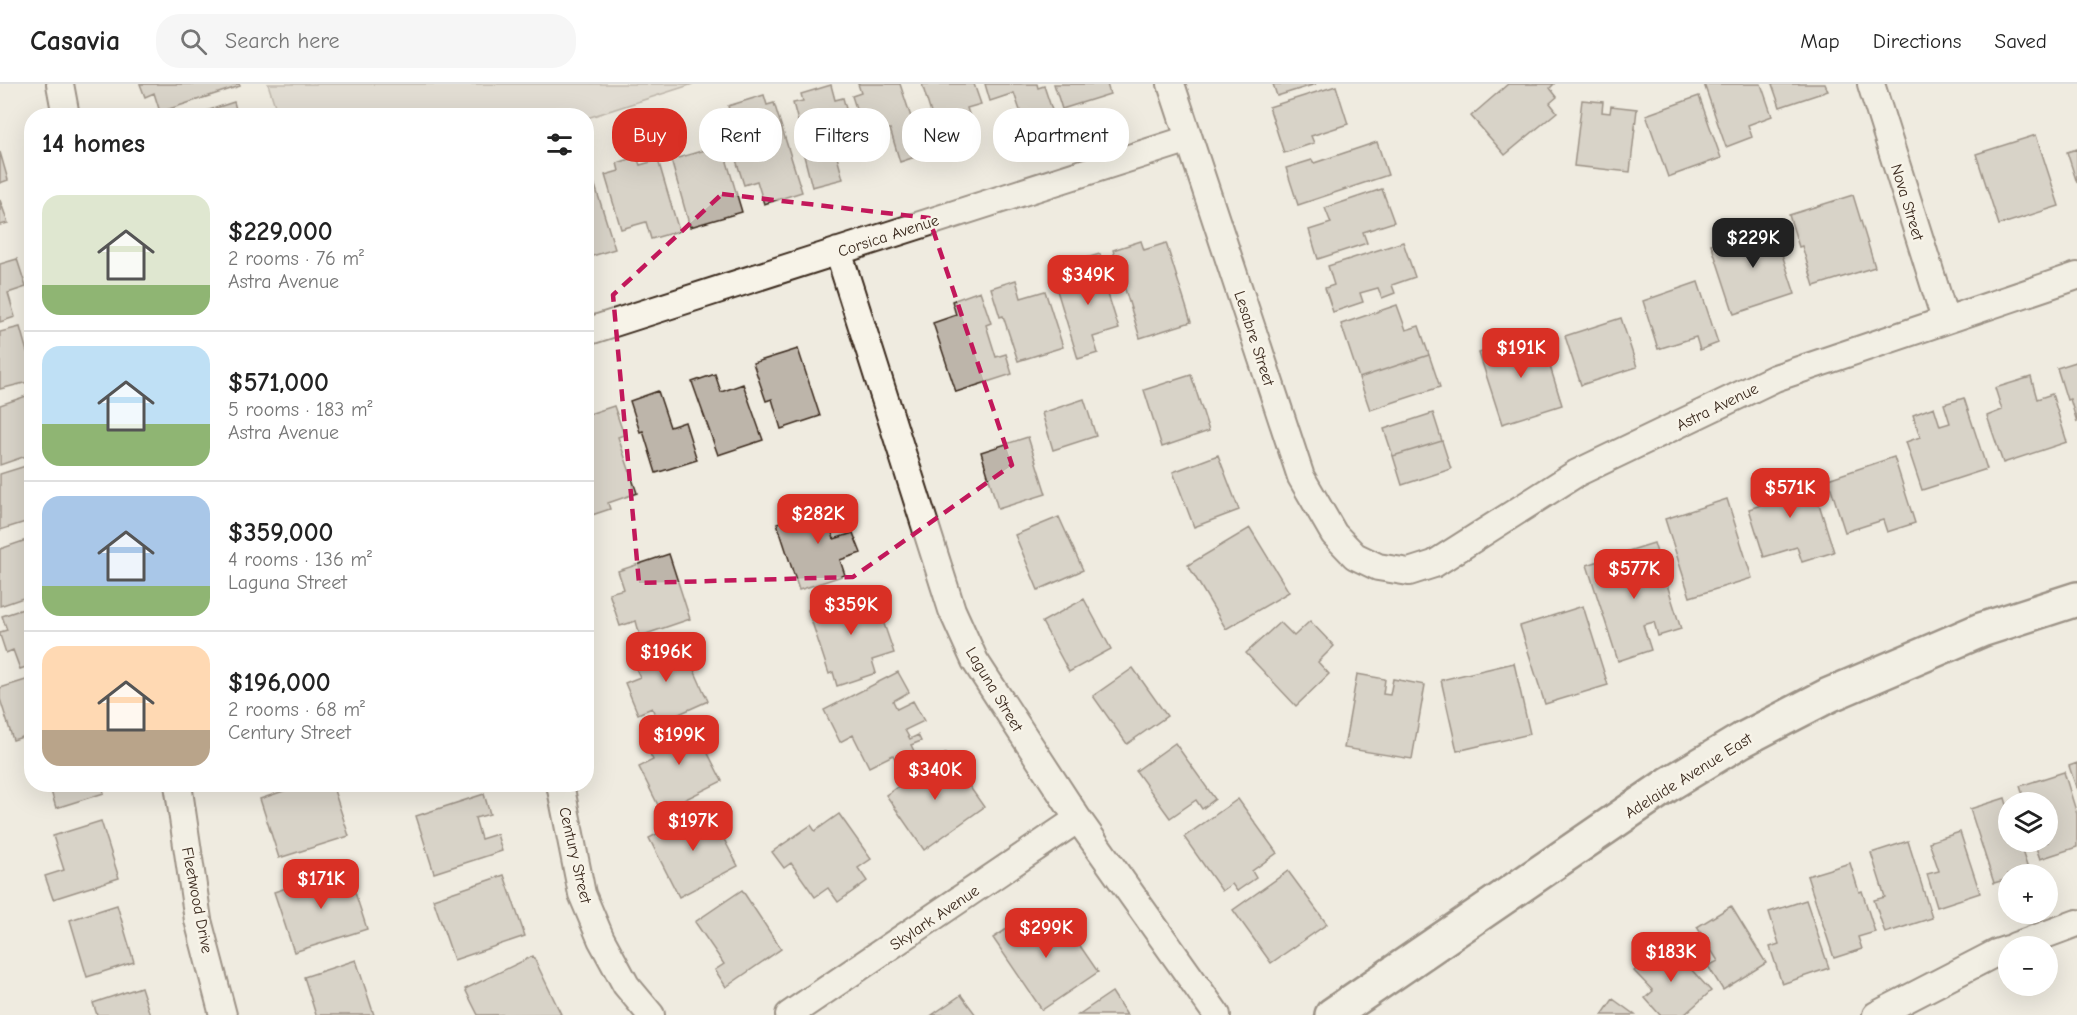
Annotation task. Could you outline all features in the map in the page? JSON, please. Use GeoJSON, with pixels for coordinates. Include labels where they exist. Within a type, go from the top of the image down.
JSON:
{"type":"FeatureCollection","features":[{"type":"Feature","properties":{"kind":"main road","name":"Adelaide Avenue East"},"geometry":{"type":"LineString","coordinates":[[1332,1015],[1669,784],[1742,740],[1829,695],[1981,630],[2077,599]]}},
{"type":"Feature","properties":{"kind":"street"},"geometry":{"type":"LineString","coordinates":[[60,84],[64,108]]}},
{"type":"Feature","properties":{"kind":"street","name":"Lesabre Street"},"geometry":{"type":"LineString","coordinates":[[1171,84],[1301,477],[1334,534],[1355,556],[1378,567]]}},
{"type":"Feature","properties":{"kind":"street","name":"Nova Street"},"geometry":{"type":"LineString","coordinates":[[1871,84],[1945,319]]}},
{"type":"Feature","properties":{"kind":"street","name":"Corsica Avenue"},"geometry":{"type":"LineString","coordinates":[[594,329],[1189,140]]}},
{"type":"Feature","properties":{"kind":"street","name":"Laguna Street"},"geometry":{"type":"LineString","coordinates":[[838,251],[952,610],[975,661],[1078,819],[1217,1015]]}},
{"type":"Feature","properties":{"kind":"street","name":"Astra Avenue"},"geometry":{"type":"LineString","coordinates":[[1378,567],[1409,572],[1434,564],[1577,473],[1775,378],[2077,276]]}},
{"type":"Feature","properties":{"kind":"street","name":"Fleetwood Drive"},"geometry":{"type":"LineString","coordinates":[[179,792],[198,920],[223,1015]]}},
{"type":"Feature","properties":{"kind":"street","name":"Century Street"},"geometry":{"type":"LineString","coordinates":[[562,792],[582,894],[601,939],[626,985],[651,1015]]}},
{"type":"Feature","properties":{"kind":"street","name":"Skylark Avenue"},"geometry":{"type":"LineString","coordinates":[[789,1015],[1078,819]]}},
{"type":"Feature","properties":{"kind":"street"},"geometry":{"type":"LineString","coordinates":[[2041,936],[2077,923]]}},
{"type":"Feature","properties":{"kind":"street"},"geometry":{"type":"LineString","coordinates":[[1876,1015],[1998,954]]}},
{"type":"Feature","properties":{"kind":"highlighted area"},"geometry":{"type":"Polygon","coordinates":[[[722,194],[929,218],[1012,465],[853,577],[639,583],[613,295],[722,194]]]}},
{"type":"Feature","properties":{"kind":"shaded area"},"geometry":{"type":"Polygon","coordinates":[[[268,84],[693,84],[612,108],[612,110],[594,116],[594,108],[276,108],[268,84]]]}},
{"type":"Feature","properties":{"kind":"building"},"geometry":{"type":"Polygon","coordinates":[[[140,84],[239,84],[240,86],[172,108],[159,108],[154,93],[145,97],[140,84]]]}},
{"type":"Feature","properties":{"kind":"building"},"geometry":{"type":"Polygon","coordinates":[[[858,84],[900,84],[908,108],[902,108],[902,161],[900,162],[890,129],[890,108],[856,108],[852,96],[861,93],[858,84]]]}},
{"type":"Feature","properties":{"kind":"building"},"geometry":{"type":"Polygon","coordinates":[[[922,84],[974,84],[981,104],[967,108],[929,108],[922,84]]]}},
{"type":"Feature","properties":{"kind":"building"},"geometry":{"type":"Polygon","coordinates":[[[985,84],[1037,84],[1038,88],[1044,86],[1051,108],[1019,108],[1014,93],[990,101],[985,84]]]}},
{"type":"Feature","properties":{"kind":"building"},"geometry":{"type":"Polygon","coordinates":[[[1054,84],[1107,84],[1110,94],[1062,108],[1054,84]]]}},
{"type":"Feature","properties":{"kind":"building"},"geometry":{"type":"Polygon","coordinates":[[[1273,84],[1316,84],[1277,96],[1273,84]]]}},
{"type":"Feature","properties":{"kind":"building"},"geometry":{"type":"Polygon","coordinates":[[[1508,84],[1554,84],[1550,88],[1557,97],[1550,103],[1557,112],[1505,155],[1471,116],[1508,84]]]}},
{"type":"Feature","properties":{"kind":"building"},"geometry":{"type":"Polygon","coordinates":[[[1704,84],[1761,84],[1772,116],[1748,125],[1752,137],[1726,147],[1704,84]]]}},
{"type":"Feature","properties":{"kind":"building"},"geometry":{"type":"Polygon","coordinates":[[[1772,84],[1825,84],[1828,91],[1780,107],[1772,84]]]}},
{"type":"Feature","properties":{"kind":"building"},"geometry":{"type":"Polygon","coordinates":[[[831,85],[835,100],[843,98],[846,108],[794,108],[793,103],[803,101],[801,94],[831,85]]]}},
{"type":"Feature","properties":{"kind":"building"},"geometry":{"type":"Polygon","coordinates":[[[1336,86],[1348,124],[1311,136],[1314,143],[1284,153],[1269,107],[1336,86]]]}},
{"type":"Feature","properties":{"kind":"building"},"geometry":{"type":"Polygon","coordinates":[[[764,95],[767,105],[774,103],[776,108],[729,108],[728,106],[764,95]]]}},
{"type":"Feature","properties":{"kind":"building"},"geometry":{"type":"Polygon","coordinates":[[[1699,96],[1721,158],[1668,177],[1646,115],[1699,96]]]}},
{"type":"Feature","properties":{"kind":"building"},"geometry":{"type":"Polygon","coordinates":[[[1582,100],[1603,102],[1602,112],[1610,113],[1611,106],[1637,109],[1630,172],[1574,166],[1582,100]]]}},
{"type":"Feature","properties":{"kind":"building"},"geometry":{"type":"Polygon","coordinates":[[[234,102],[236,108],[216,108],[234,102]]]}},
{"type":"Feature","properties":{"kind":"building"},"geometry":{"type":"Polygon","coordinates":[[[782,128],[802,192],[764,204],[757,181],[744,185],[737,162],[782,162],[782,128]]]}},
{"type":"Feature","properties":{"kind":"building"},"geometry":{"type":"Polygon","coordinates":[[[2036,135],[2059,206],[1999,225],[1976,154],[2036,135]]]}},
{"type":"Feature","properties":{"kind":"building"},"geometry":{"type":"Polygon","coordinates":[[[1377,142],[1388,175],[1298,205],[1286,168],[1312,160],[1314,163],[1377,142]]]}},
{"type":"Feature","properties":{"kind":"building"},"geometry":{"type":"Polygon","coordinates":[[[2077,149],[2077,183],[2067,152],[2077,149]]]}},
{"type":"Feature","properties":{"kind":"building"},"geometry":{"type":"Polygon","coordinates":[[[0,152],[8,180],[0,183],[0,152]]]}},
{"type":"Feature","properties":{"kind":"building"},"geometry":{"type":"Polygon","coordinates":[[[699,152],[699,162],[727,162],[742,212],[690,227],[672,162],[687,162],[687,155],[699,152]]]}},
{"type":"Feature","properties":{"kind":"building"},"geometry":{"type":"Polygon","coordinates":[[[639,162],[640,165],[659,162],[679,231],[651,239],[646,222],[621,229],[605,175],[619,171],[617,163],[639,162]]]}},
{"type":"Feature","properties":{"kind":"building"},"geometry":{"type":"Polygon","coordinates":[[[806,162],[838,162],[843,179],[812,187],[806,162]]]}},
{"type":"Feature","properties":{"kind":"building"},"geometry":{"type":"Polygon","coordinates":[[[594,182],[615,249],[594,256],[594,182]]]}},
{"type":"Feature","properties":{"kind":"building"},"geometry":{"type":"Polygon","coordinates":[[[1382,189],[1394,222],[1363,232],[1367,243],[1318,259],[1309,230],[1331,223],[1325,208],[1382,189]]]}},
{"type":"Feature","properties":{"kind":"building"},"geometry":{"type":"Polygon","coordinates":[[[1853,195],[1875,267],[1814,286],[1802,246],[1799,247],[1789,215],[1853,195]]]}},
{"type":"Feature","properties":{"kind":"building"},"geometry":{"type":"Polygon","coordinates":[[[0,200],[8,223],[0,225],[0,200]]]}},
{"type":"Feature","properties":{"kind":"building"},"geometry":{"type":"Polygon","coordinates":[[[1772,224],[1795,294],[1734,314],[1711,244],[1772,224]]]}},
{"type":"Feature","properties":{"kind":"building"},"geometry":{"type":"Polygon","coordinates":[[[1141,241],[1144,250],[1166,243],[1191,322],[1140,338],[1113,250],[1141,241]]]}},
{"type":"Feature","properties":{"kind":"building"},"geometry":{"type":"Polygon","coordinates":[[[1403,242],[1415,277],[1392,285],[1395,293],[1382,298],[1378,288],[1360,293],[1363,302],[1333,312],[1325,288],[1334,285],[1328,266],[1403,242]]]}},
{"type":"Feature","properties":{"kind":"building"},"geometry":{"type":"Polygon","coordinates":[[[1100,254],[1106,274],[1102,275],[1119,329],[1093,337],[1098,353],[1078,359],[1056,287],[1082,279],[1076,261],[1100,254]]]}},
{"type":"Feature","properties":{"kind":"building"},"geometry":{"type":"Polygon","coordinates":[[[17,259],[24,288],[8,293],[15,317],[0,322],[0,264],[17,259]]]}},
{"type":"Feature","properties":{"kind":"building"},"geometry":{"type":"Polygon","coordinates":[[[1016,280],[1021,298],[1045,291],[1063,347],[1018,361],[991,288],[1016,280]]]}},
{"type":"Feature","properties":{"kind":"building"},"geometry":{"type":"Polygon","coordinates":[[[1698,282],[1718,343],[1700,350],[1696,337],[1658,349],[1643,301],[1698,282]]]}},
{"type":"Feature","properties":{"kind":"building"},"geometry":{"type":"Polygon","coordinates":[[[980,291],[991,323],[986,325],[996,357],[1006,354],[1012,374],[956,392],[933,323],[956,315],[952,301],[980,291]]]}},
{"type":"Feature","properties":{"kind":"building"},"geometry":{"type":"Polygon","coordinates":[[[1397,305],[1406,330],[1419,326],[1429,355],[1359,378],[1341,324],[1397,305]]]}},
{"type":"Feature","properties":{"kind":"building"},"geometry":{"type":"Polygon","coordinates":[[[1621,318],[1637,367],[1581,385],[1565,336],[1621,318]]]}},
{"type":"Feature","properties":{"kind":"building"},"geometry":{"type":"Polygon","coordinates":[[[20,327],[24,341],[24,383],[0,389],[0,332],[20,327]]]}},
{"type":"Feature","properties":{"kind":"building"},"geometry":{"type":"Polygon","coordinates":[[[1540,334],[1562,405],[1502,424],[1479,353],[1540,334]]]}},
{"type":"Feature","properties":{"kind":"building"},"geometry":{"type":"Polygon","coordinates":[[[798,349],[820,416],[781,429],[772,399],[766,401],[753,363],[798,349]]]}},
{"type":"Feature","properties":{"kind":"building"},"geometry":{"type":"Polygon","coordinates":[[[1429,355],[1440,387],[1370,410],[1359,378],[1429,355]]]}},
{"type":"Feature","properties":{"kind":"building"},"geometry":{"type":"Polygon","coordinates":[[[2076,362],[2077,364],[2077,422],[2057,368],[2076,362]]]}},
{"type":"Feature","properties":{"kind":"building"},"geometry":{"type":"Polygon","coordinates":[[[715,374],[721,392],[743,384],[763,440],[718,455],[692,382],[715,374]]]}},
{"type":"Feature","properties":{"kind":"building"},"geometry":{"type":"Polygon","coordinates":[[[1191,375],[1209,431],[1162,447],[1144,390],[1191,375]]]}},
{"type":"Feature","properties":{"kind":"building"},"geometry":{"type":"Polygon","coordinates":[[[2031,377],[2037,399],[2052,394],[2067,442],[2003,463],[1987,416],[2002,410],[1995,388],[2031,377]]]}},
{"type":"Feature","properties":{"kind":"building"},"geometry":{"type":"Polygon","coordinates":[[[658,391],[670,427],[685,422],[697,460],[656,473],[643,431],[640,432],[630,401],[658,391]]]}},
{"type":"Feature","properties":{"kind":"building"},"geometry":{"type":"Polygon","coordinates":[[[24,397],[24,457],[0,465],[0,405],[24,397]]]}},
{"type":"Feature","properties":{"kind":"building"},"geometry":{"type":"Polygon","coordinates":[[[1964,398],[1987,469],[1922,490],[1906,442],[1920,437],[1913,415],[1934,407],[1940,426],[1950,423],[1944,404],[1964,398]]]}},
{"type":"Feature","properties":{"kind":"building"},"geometry":{"type":"Polygon","coordinates":[[[1084,399],[1096,436],[1053,450],[1042,413],[1084,399]]]}},
{"type":"Feature","properties":{"kind":"building"},"geometry":{"type":"Polygon","coordinates":[[[614,406],[624,435],[618,437],[637,493],[608,503],[610,509],[594,514],[594,412],[614,406]]]}},
{"type":"Feature","properties":{"kind":"building"},"geometry":{"type":"Polygon","coordinates":[[[1433,413],[1442,441],[1393,456],[1384,429],[1433,413]]]}},
{"type":"Feature","properties":{"kind":"building"},"geometry":{"type":"Polygon","coordinates":[[[1028,437],[1046,494],[998,509],[981,452],[1028,437]]]}},
{"type":"Feature","properties":{"kind":"building"},"geometry":{"type":"Polygon","coordinates":[[[1442,441],[1451,469],[1402,485],[1393,456],[1442,441]]]}},
{"type":"Feature","properties":{"kind":"building"},"geometry":{"type":"Polygon","coordinates":[[[1218,455],[1239,510],[1194,527],[1173,472],[1218,455]]]}},
{"type":"Feature","properties":{"kind":"building"},"geometry":{"type":"Polygon","coordinates":[[[1894,457],[1915,523],[1887,532],[1883,520],[1845,532],[1828,479],[1894,457]]]}},
{"type":"Feature","properties":{"kind":"building"},"geometry":{"type":"Polygon","coordinates":[[[24,466],[24,522],[0,530],[0,474],[24,466]]]}},
{"type":"Feature","properties":{"kind":"building"},"geometry":{"type":"Polygon","coordinates":[[[1793,471],[1800,493],[1814,488],[1834,552],[1802,562],[1797,547],[1764,557],[1749,509],[1764,504],[1757,482],[1793,471]]]}},
{"type":"Feature","properties":{"kind":"building"},"geometry":{"type":"Polygon","coordinates":[[[1727,499],[1752,578],[1690,597],[1665,519],[1727,499]]]}},
{"type":"Feature","properties":{"kind":"building"},"geometry":{"type":"Polygon","coordinates":[[[843,501],[850,523],[831,529],[834,539],[853,533],[861,553],[840,560],[845,575],[799,590],[777,523],[843,501]]]}},
{"type":"Feature","properties":{"kind":"building"},"geometry":{"type":"Polygon","coordinates":[[[1059,517],[1083,570],[1038,590],[1015,535],[1059,517]]]}},
{"type":"Feature","properties":{"kind":"building"},"geometry":{"type":"Polygon","coordinates":[[[1250,528],[1289,592],[1226,629],[1188,565],[1250,528]]]}},
{"type":"Feature","properties":{"kind":"building"},"geometry":{"type":"Polygon","coordinates":[[[24,541],[24,598],[0,606],[0,549],[24,541]]]}},
{"type":"Feature","properties":{"kind":"building"},"geometry":{"type":"Polygon","coordinates":[[[1654,543],[1681,629],[1658,636],[1654,622],[1643,625],[1651,650],[1618,661],[1587,565],[1615,556],[1619,570],[1632,566],[1628,551],[1654,543]]]}},
{"type":"Feature","properties":{"kind":"building"},"geometry":{"type":"Polygon","coordinates":[[[669,554],[690,619],[640,636],[636,621],[620,626],[609,593],[624,589],[618,571],[669,554]]]}},
{"type":"Feature","properties":{"kind":"building"},"geometry":{"type":"Polygon","coordinates":[[[872,589],[894,653],[872,660],[876,673],[837,686],[833,672],[829,674],[808,610],[872,589]]]}},
{"type":"Feature","properties":{"kind":"building"},"geometry":{"type":"Polygon","coordinates":[[[1084,599],[1111,649],[1069,672],[1042,622],[1084,599]]]}},
{"type":"Feature","properties":{"kind":"building"},"geometry":{"type":"Polygon","coordinates":[[[1583,606],[1608,685],[1545,704],[1520,626],[1583,606]]]}},
{"type":"Feature","properties":{"kind":"building"},"geometry":{"type":"Polygon","coordinates":[[[24,609],[24,668],[20,669],[13,650],[6,653],[0,635],[0,632],[7,630],[2,616],[24,609]]]}},
{"type":"Feature","properties":{"kind":"building"},"geometry":{"type":"Polygon","coordinates":[[[1310,621],[1334,646],[1318,662],[1329,674],[1296,706],[1246,653],[1280,622],[1294,636],[1310,621]]]}},
{"type":"Feature","properties":{"kind":"building"},"geometry":{"type":"Polygon","coordinates":[[[680,639],[708,701],[659,723],[652,708],[638,714],[625,683],[640,677],[632,660],[680,639]]]}},
{"type":"Feature","properties":{"kind":"building"},"geometry":{"type":"Polygon","coordinates":[[[1514,663],[1530,734],[1457,751],[1441,680],[1514,663]]]}},
{"type":"Feature","properties":{"kind":"building"},"geometry":{"type":"Polygon","coordinates":[[[1133,668],[1167,716],[1127,744],[1093,696],[1133,668]]]}},
{"type":"Feature","properties":{"kind":"building"},"geometry":{"type":"Polygon","coordinates":[[[898,672],[909,692],[893,701],[897,709],[913,701],[924,721],[905,730],[910,739],[918,735],[921,741],[911,745],[917,757],[899,767],[893,755],[869,767],[853,735],[840,742],[824,710],[898,672]]]}},
{"type":"Feature","properties":{"kind":"building"},"geometry":{"type":"Polygon","coordinates":[[[1357,674],[1385,679],[1383,694],[1390,695],[1393,679],[1425,685],[1412,759],[1344,748],[1357,674]]]}},
{"type":"Feature","properties":{"kind":"building"},"geometry":{"type":"Polygon","coordinates":[[[24,680],[24,737],[13,740],[0,699],[0,688],[24,680]]]}},
{"type":"Feature","properties":{"kind":"building"},"geometry":{"type":"Polygon","coordinates":[[[691,720],[722,781],[668,808],[666,804],[659,807],[639,767],[653,760],[645,744],[691,720]]]}},
{"type":"Feature","properties":{"kind":"building"},"geometry":{"type":"Polygon","coordinates":[[[1175,743],[1215,799],[1202,809],[1196,800],[1170,818],[1136,771],[1175,743]]]}},
{"type":"Feature","properties":{"kind":"building"},"geometry":{"type":"Polygon","coordinates":[[[946,753],[984,807],[924,850],[886,795],[946,753]]]}},
{"type":"Feature","properties":{"kind":"building"},"geometry":{"type":"Polygon","coordinates":[[[2077,763],[2077,790],[2069,766],[2077,763]]]}},
{"type":"Feature","properties":{"kind":"building"},"geometry":{"type":"Polygon","coordinates":[[[2064,772],[2077,814],[2077,847],[2040,859],[2038,852],[2058,852],[2058,792],[2022,792],[2020,786],[2064,772]]]}},
{"type":"Feature","properties":{"kind":"building"},"geometry":{"type":"Polygon","coordinates":[[[51,792],[104,792],[104,793],[56,808],[51,792]]]}},
{"type":"Feature","properties":{"kind":"building"},"geometry":{"type":"Polygon","coordinates":[[[281,792],[335,792],[349,836],[279,858],[260,799],[281,792]]]}},
{"type":"Feature","properties":{"kind":"building"},"geometry":{"type":"Polygon","coordinates":[[[484,794],[490,814],[475,818],[481,839],[497,834],[502,851],[434,873],[416,816],[484,794]]]}},
{"type":"Feature","properties":{"kind":"building"},"geometry":{"type":"Polygon","coordinates":[[[1238,799],[1277,853],[1252,871],[1256,878],[1237,891],[1232,884],[1222,891],[1184,837],[1238,799]]]}},
{"type":"Feature","properties":{"kind":"building"},"geometry":{"type":"Polygon","coordinates":[[[1998,800],[1998,852],[2022,852],[2026,864],[1998,864],[1998,882],[1994,883],[1970,809],[1998,800]]]}},
{"type":"Feature","properties":{"kind":"building"},"geometry":{"type":"Polygon","coordinates":[[[707,807],[738,866],[679,897],[649,838],[707,807]]]}},
{"type":"Feature","properties":{"kind":"building"},"geometry":{"type":"Polygon","coordinates":[[[839,814],[871,859],[858,868],[867,881],[838,902],[828,888],[815,897],[791,863],[784,868],[772,852],[811,825],[815,831],[839,814]]]}},
{"type":"Feature","properties":{"kind":"building"},"geometry":{"type":"Polygon","coordinates":[[[101,821],[119,878],[53,899],[45,876],[64,870],[53,836],[101,821]]]}},
{"type":"Feature","properties":{"kind":"building"},"geometry":{"type":"Polygon","coordinates":[[[1960,832],[1980,893],[1937,907],[1927,874],[1939,871],[1929,842],[1960,832]]]}},
{"type":"Feature","properties":{"kind":"building"},"geometry":{"type":"Polygon","coordinates":[[[1908,841],[1932,918],[1885,933],[1874,900],[1885,897],[1871,853],[1908,841]]]}},
{"type":"Feature","properties":{"kind":"building"},"geometry":{"type":"Polygon","coordinates":[[[1850,863],[1875,932],[1858,937],[1862,949],[1834,958],[1807,876],[1850,863]]]}},
{"type":"Feature","properties":{"kind":"building"},"geometry":{"type":"Polygon","coordinates":[[[347,868],[367,929],[294,952],[274,892],[347,868]]]}},
{"type":"Feature","properties":{"kind":"building"},"geometry":{"type":"Polygon","coordinates":[[[1288,871],[1327,924],[1271,963],[1233,910],[1288,871]]]}},
{"type":"Feature","properties":{"kind":"building"},"geometry":{"type":"Polygon","coordinates":[[[504,875],[525,936],[454,960],[433,899],[504,875]]]}},
{"type":"Feature","properties":{"kind":"building"},"geometry":{"type":"Polygon","coordinates":[[[742,890],[781,949],[726,987],[715,970],[724,964],[695,922],[742,890]]]}},
{"type":"Feature","properties":{"kind":"building"},"geometry":{"type":"Polygon","coordinates":[[[1806,900],[1829,968],[1782,984],[1770,947],[1779,944],[1769,912],[1806,900]]]}},
{"type":"Feature","properties":{"kind":"building"},"geometry":{"type":"Polygon","coordinates":[[[117,905],[134,962],[87,977],[70,920],[117,905]]]}},
{"type":"Feature","properties":{"kind":"building"},"geometry":{"type":"Polygon","coordinates":[[[1731,906],[1766,963],[1723,990],[1708,966],[1718,961],[1697,927],[1731,906]]]}},
{"type":"Feature","properties":{"kind":"building"},"geometry":{"type":"Polygon","coordinates":[[[1030,914],[1042,931],[1061,918],[1098,972],[1042,1010],[993,938],[1030,914]]]}},
{"type":"Feature","properties":{"kind":"building"},"geometry":{"type":"Polygon","coordinates":[[[1666,942],[1711,991],[1684,1015],[1660,1015],[1645,998],[1653,991],[1634,971],[1666,942]]]}},
{"type":"Feature","properties":{"kind":"building"},"geometry":{"type":"Polygon","coordinates":[[[533,956],[561,1014],[478,1015],[465,989],[533,956]]]}},
{"type":"Feature","properties":{"kind":"building"},"geometry":{"type":"Polygon","coordinates":[[[356,960],[374,1015],[316,1015],[304,977],[356,960]]]}},
{"type":"Feature","properties":{"kind":"building"},"geometry":{"type":"Polygon","coordinates":[[[141,987],[150,1015],[97,1015],[93,1003],[141,987]]]}},
{"type":"Feature","properties":{"kind":"building"},"geometry":{"type":"Polygon","coordinates":[[[1112,992],[1127,1015],[1078,1015],[1112,992]]]}},
{"type":"Feature","properties":{"kind":"building"},"geometry":{"type":"Polygon","coordinates":[[[961,995],[976,1015],[932,1015],[961,995]]]}},
{"type":"Feature","properties":{"kind":"building"},"geometry":{"type":"Polygon","coordinates":[[[1613,999],[1635,1015],[1602,1015],[1613,999]]]}}]}
